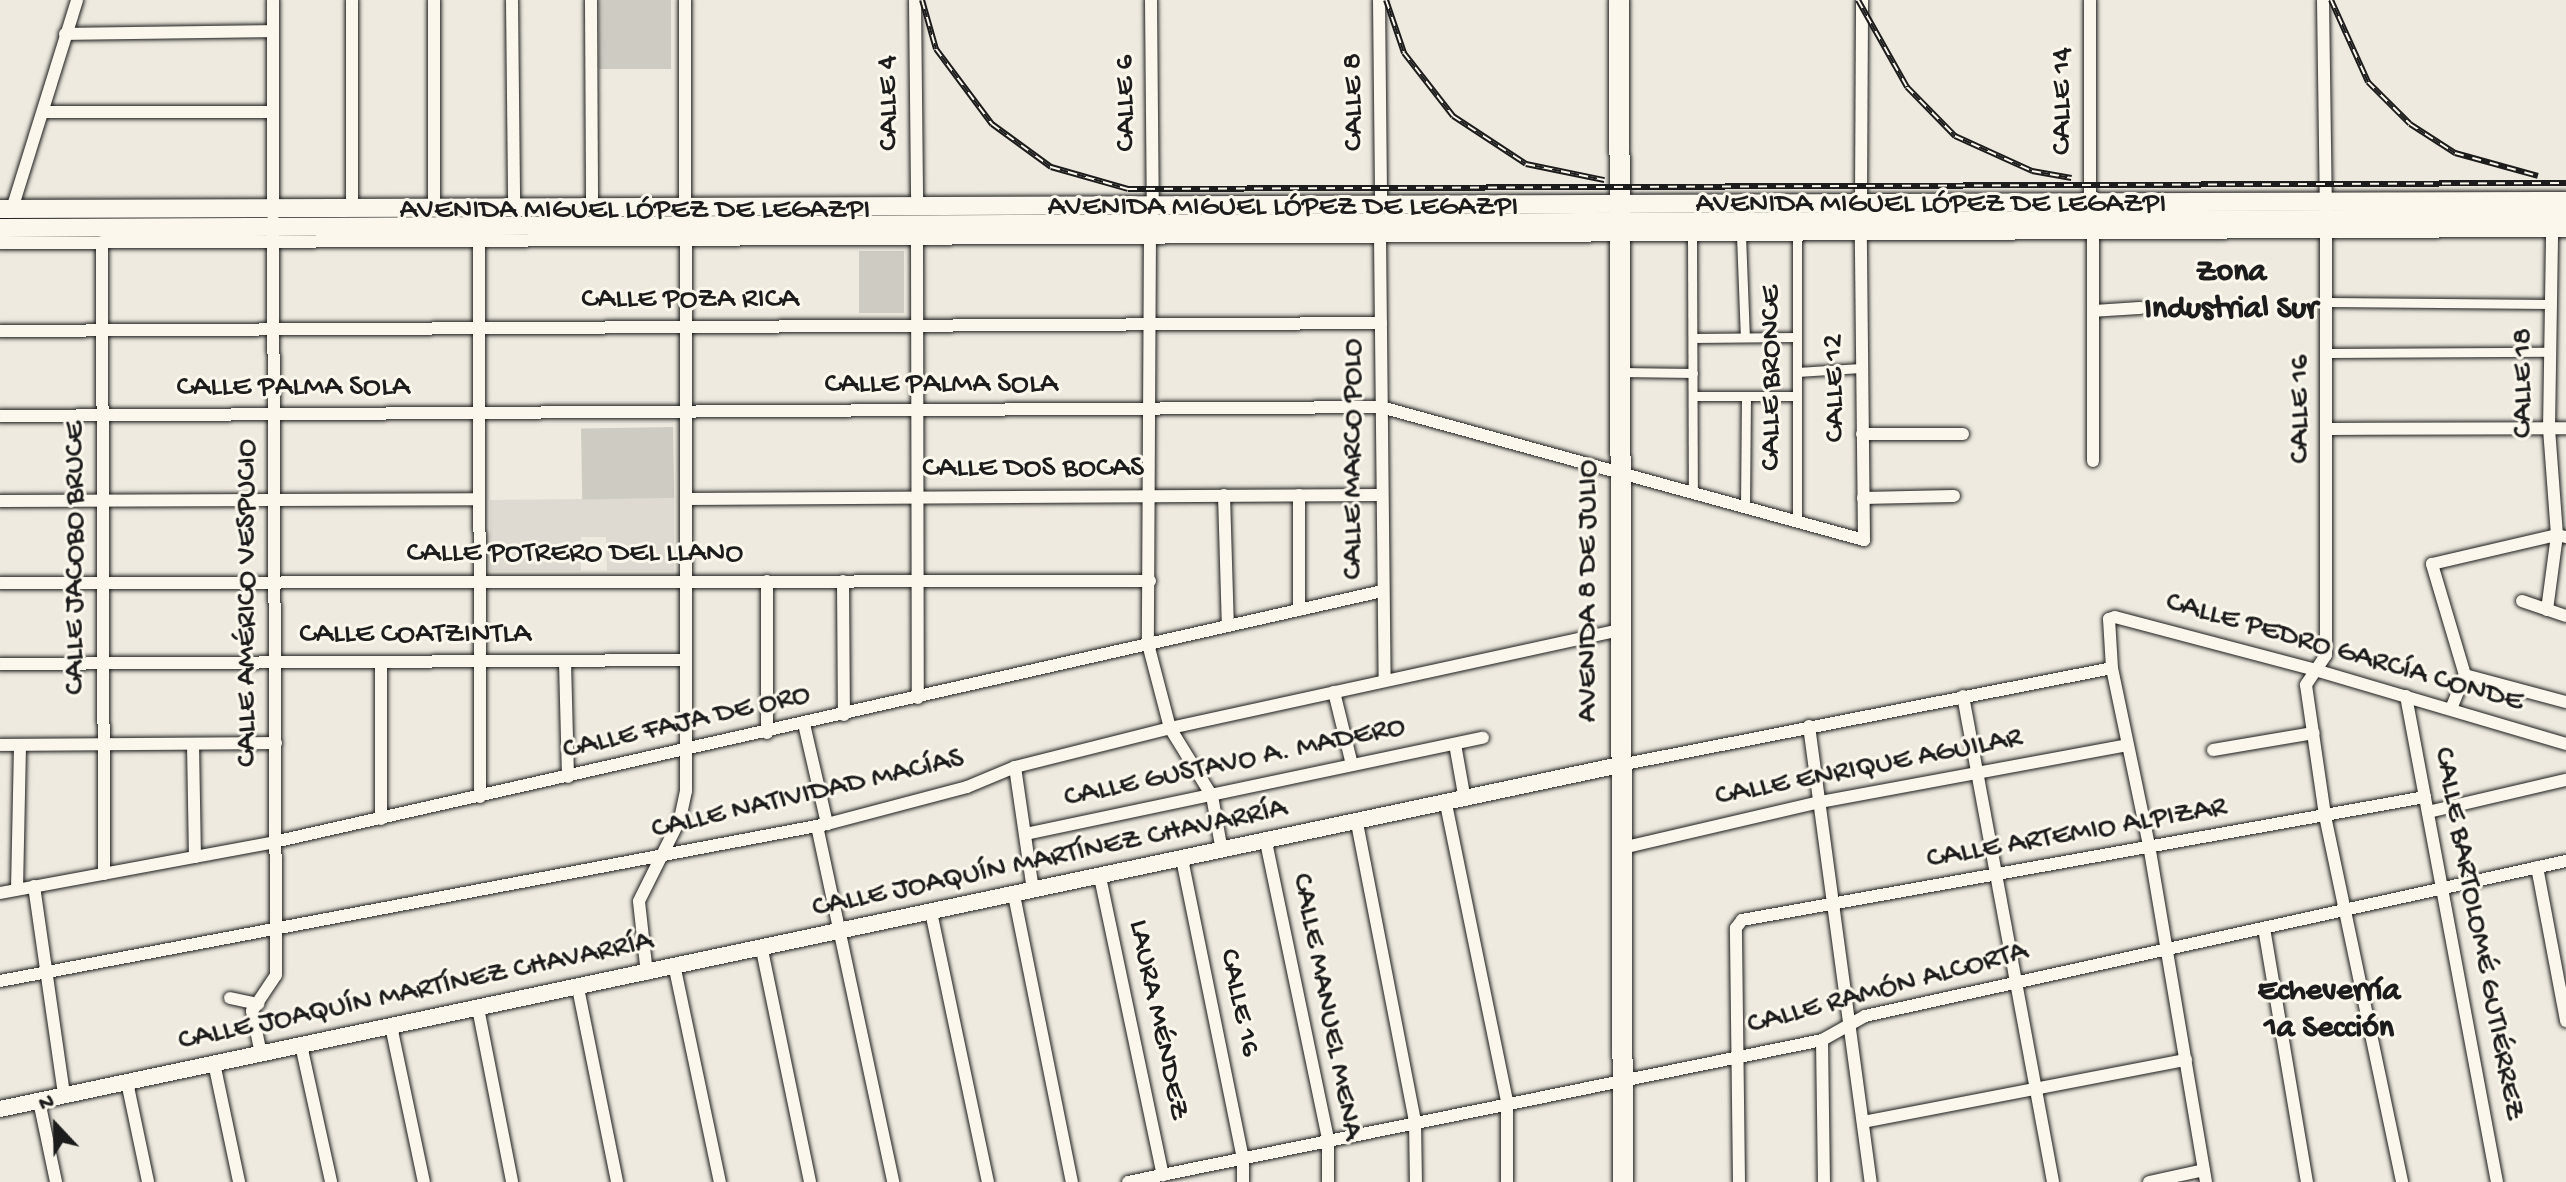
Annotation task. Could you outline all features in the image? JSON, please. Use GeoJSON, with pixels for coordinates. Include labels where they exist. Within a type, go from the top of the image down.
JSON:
{"type":"FeatureCollection","features":[{"type":"Feature","properties":{"kind":"main road","name":"AVENIDA 8 DE JULIO"},"geometry":{"type":"LineString","coordinates":[[1619,0],[1623,1182]]}},
{"type":"Feature","properties":{"kind":"main road","name":"AVENIDA MIGUEL LÓPEZ DE LEGAZPI"},"geometry":{"type":"LineString","coordinates":[[1340,213],[1381,204],[1620,220],[1861,201],[2090,201],[2326,217],[2566,201]]}},
{"type":"Feature","properties":{"kind":"main road","name":"AVENIDA MIGUEL LÓPEZ DE LEGAZPI"},"geometry":{"type":"LineString","coordinates":[[6,209],[273,225],[352,208],[592,208],[686,224],[917,206],[1151,221]]}},
{"type":"Feature","properties":{"kind":"main road","name":"AVENIDA MIGUEL LÓPEZ DE LEGAZPI"},"geometry":{"type":"LineString","coordinates":[[0,228],[1151,221],[1340,213],[1620,220],[2566,218]]}},
{"type":"Feature","properties":{"kind":"street"},"geometry":{"type":"LineString","coordinates":[[6,209],[43,112],[77,0]]}},
{"type":"Feature","properties":{"kind":"street","name":"CALLE AMÉRICO VESPUCIO"},"geometry":{"type":"LineString","coordinates":[[261,1054],[251,1018],[274,983],[275,929],[273,0]]}},
{"type":"Feature","properties":{"kind":"street"},"geometry":{"type":"LineString","coordinates":[[352,0],[352,208]]}},
{"type":"Feature","properties":{"kind":"street"},"geometry":{"type":"LineString","coordinates":[[434,0],[434,208]]}},
{"type":"Feature","properties":{"kind":"street"},"geometry":{"type":"LineString","coordinates":[[512,0],[514,208]]}},
{"type":"Feature","properties":{"kind":"street"},"geometry":{"type":"LineString","coordinates":[[591,0],[592,208]]}},
{"type":"Feature","properties":{"kind":"street"},"geometry":{"type":"LineString","coordinates":[[647,974],[639,901],[656,859],[680,819],[687,752],[685,0]]}},
{"type":"Feature","properties":{"kind":"street","name":"CALLE 4"},"geometry":{"type":"LineString","coordinates":[[915,0],[917,206]]}},
{"type":"Feature","properties":{"kind":"street","name":"CALLE 6"},"geometry":{"type":"LineString","coordinates":[[1151,0],[1148,644],[1170,728],[1212,796]]}},
{"type":"Feature","properties":{"kind":"street","name":"CALLE 8"},"geometry":{"type":"LineString","coordinates":[[1379,0],[1381,204]]}},
{"type":"Feature","properties":{"kind":"street"},"geometry":{"type":"LineString","coordinates":[[1861,201],[1862,0]]}},
{"type":"Feature","properties":{"kind":"street","name":"CALLE 14"},"geometry":{"type":"LineString","coordinates":[[2090,0],[2090,201]]}},
{"type":"Feature","properties":{"kind":"street","name":"CALLE 16"},"geometry":{"type":"LineString","coordinates":[[2323,0],[2329,429],[2326,655],[2306,685],[2325,816],[2402,1182]]}},
{"type":"Feature","properties":{"kind":"street"},"geometry":{"type":"LineString","coordinates":[[65,34],[273,31]]}},
{"type":"Feature","properties":{"kind":"street"},"geometry":{"type":"LineString","coordinates":[[43,112],[273,112]]}},
{"type":"Feature","properties":{"kind":"street","name":"AVENIDA MIGUEL LÓPEZ DE LEGAZPI"},"geometry":{"type":"LineString","coordinates":[[0,243],[102,242],[273,225],[479,241],[686,224],[917,238],[1151,221],[1380,236],[1620,220],[1692,235],[2093,233],[2326,217],[2566,231]]}},
{"type":"Feature","properties":{"kind":"street","name":"CALLE 18"},"geometry":{"type":"LineString","coordinates":[[2547,610],[2562,536],[2549,429],[2552,231]]}},
{"type":"Feature","properties":{"kind":"street"},"geometry":{"type":"LineString","coordinates":[[2093,233],[2093,461]]}},
{"type":"Feature","properties":{"kind":"street","name":"CALLE 12"},"geometry":{"type":"LineString","coordinates":[[1861,234],[1864,540]]}},
{"type":"Feature","properties":{"kind":"street"},"geometry":{"type":"LineString","coordinates":[[1692,235],[1693,493]]}},
{"type":"Feature","properties":{"kind":"street"},"geometry":{"type":"LineString","coordinates":[[1741,235],[1745,337]]}},
{"type":"Feature","properties":{"kind":"street","name":"CALLE BRONCE"},"geometry":{"type":"LineString","coordinates":[[1797,235],[1797,522]]}},
{"type":"Feature","properties":{"kind":"street","name":"CALLE MARCO POLO"},"geometry":{"type":"LineString","coordinates":[[1380,236],[1385,680]]}},
{"type":"Feature","properties":{"kind":"street"},"geometry":{"type":"LineString","coordinates":[[917,238],[918,698]]}},
{"type":"Feature","properties":{"kind":"street"},"geometry":{"type":"LineString","coordinates":[[479,241],[480,797]]}},
{"type":"Feature","properties":{"kind":"street","name":"CALLE JACOBO BRUCE"},"geometry":{"type":"LineString","coordinates":[[102,242],[104,874]]}},
{"type":"Feature","properties":{"kind":"street"},"geometry":{"type":"LineString","coordinates":[[2328,302],[2551,304]]}},
{"type":"Feature","properties":{"kind":"street"},"geometry":{"type":"LineString","coordinates":[[2093,311],[2141,308]]}},
{"type":"Feature","properties":{"kind":"street","name":"CALLE POZA RICA"},"geometry":{"type":"LineString","coordinates":[[0,331],[274,327],[1381,323]]}},
{"type":"Feature","properties":{"kind":"street"},"geometry":{"type":"LineString","coordinates":[[1693,338],[1797,337]]}},
{"type":"Feature","properties":{"kind":"street"},"geometry":{"type":"LineString","coordinates":[[2328,353],[2550,352]]}},
{"type":"Feature","properties":{"kind":"street"},"geometry":{"type":"LineString","coordinates":[[1797,372],[1861,368]]}},
{"type":"Feature","properties":{"kind":"street"},"geometry":{"type":"LineString","coordinates":[[1620,372],[1693,373]]}},
{"type":"Feature","properties":{"kind":"street"},"geometry":{"type":"LineString","coordinates":[[1693,396],[1797,396]]}},
{"type":"Feature","properties":{"kind":"street"},"geometry":{"type":"LineString","coordinates":[[1745,508],[1746,396]]}},
{"type":"Feature","properties":{"kind":"street","name":"CALLE PALMA SOLA"},"geometry":{"type":"LineString","coordinates":[[0,416],[1381,407],[1864,540]]}},
{"type":"Feature","properties":{"kind":"street"},"geometry":{"type":"LineString","coordinates":[[2329,429],[2566,428]]}},
{"type":"Feature","properties":{"kind":"street"},"geometry":{"type":"LineString","coordinates":[[1862,434],[1963,434]]}},
{"type":"Feature","properties":{"kind":"street"},"geometry":{"type":"LineString","coordinates":[[1224,495],[1228,626]]}},
{"type":"Feature","properties":{"kind":"street"},"geometry":{"type":"LineString","coordinates":[[1299,495],[1299,610]]}},
{"type":"Feature","properties":{"kind":"street","name":"CALLE DOS BOCAS"},"geometry":{"type":"LineString","coordinates":[[686,499],[1381,495]]}},
{"type":"Feature","properties":{"kind":"street"},"geometry":{"type":"LineString","coordinates":[[1863,498],[1954,496]]}},
{"type":"Feature","properties":{"kind":"street"},"geometry":{"type":"LineString","coordinates":[[0,501],[479,499]]}},
{"type":"Feature","properties":{"kind":"street"},"geometry":{"type":"LineString","coordinates":[[2451,709],[2465,675],[2432,564],[2562,536]]}},
{"type":"Feature","properties":{"kind":"street"},"geometry":{"type":"LineString","coordinates":[[767,581],[767,733]]}},
{"type":"Feature","properties":{"kind":"street"},"geometry":{"type":"LineString","coordinates":[[843,581],[844,715]]}},
{"type":"Feature","properties":{"kind":"street","name":"CALLE POTRERO DEL LLANO"},"geometry":{"type":"LineString","coordinates":[[0,583],[1150,581]]}},
{"type":"Feature","properties":{"kind":"street","name":"CALLE FAJA DE ORO"},"geometry":{"type":"LineString","coordinates":[[0,893],[381,819],[687,752],[1382,591]]}},
{"type":"Feature","properties":{"kind":"street"},"geometry":{"type":"LineString","coordinates":[[2522,601],[2566,616]]}},
{"type":"Feature","properties":{"kind":"street","name":"CALLE PEDRO GARCÍA CONDE"},"geometry":{"type":"LineString","coordinates":[[2112,668],[2109,619],[2115,617],[2315,670],[2566,744]]}},
{"type":"Feature","properties":{"kind":"street","name":"CALLE NATIVIDAD MACÍAS"},"geometry":{"type":"LineString","coordinates":[[0,981],[656,859],[822,825],[967,787],[1015,767],[1170,728],[1621,630]]}},
{"type":"Feature","properties":{"kind":"street","name":"CALLE COATZINTLA"},"geometry":{"type":"LineString","coordinates":[[0,664],[686,660]]}},
{"type":"Feature","properties":{"kind":"street"},"geometry":{"type":"LineString","coordinates":[[381,662],[381,819]]}},
{"type":"Feature","properties":{"kind":"street"},"geometry":{"type":"LineString","coordinates":[[565,662],[568,777]]}},
{"type":"Feature","properties":{"kind":"street"},"geometry":{"type":"LineString","coordinates":[[2112,668],[2150,850],[2205,1176],[2149,1182]]}},
{"type":"Feature","properties":{"kind":"street","name":"CALLE JOAQUÍN MARTÍNEZ CHAVARRÍA"},"geometry":{"type":"LineString","coordinates":[[0,1109],[675,969],[1620,765],[2112,668]]}},
{"type":"Feature","properties":{"kind":"street"},"geometry":{"type":"LineString","coordinates":[[2465,675],[2566,702]]}},
{"type":"Feature","properties":{"kind":"street"},"geometry":{"type":"LineString","coordinates":[[1334,692],[1352,765]]}},
{"type":"Feature","properties":{"kind":"street"},"geometry":{"type":"LineString","coordinates":[[1963,696],[2053,1182]]}},
{"type":"Feature","properties":{"kind":"street","name":"CALLE BARTOLOMÉ GUTIÉRREZ"},"geometry":{"type":"LineString","coordinates":[[2406,696],[2497,1182]]}},
{"type":"Feature","properties":{"kind":"street"},"geometry":{"type":"LineString","coordinates":[[804,724],[842,933],[893,1182]]}},
{"type":"Feature","properties":{"kind":"street"},"geometry":{"type":"LineString","coordinates":[[1809,726],[1871,1182]]}},
{"type":"Feature","properties":{"kind":"street"},"geometry":{"type":"LineString","coordinates":[[2213,750],[2314,733]]}},
{"type":"Feature","properties":{"kind":"street","name":"CALLE GUSTAVO A. MADERO"},"geometry":{"type":"LineString","coordinates":[[1026,834],[1483,738]]}},
{"type":"Feature","properties":{"kind":"street"},"geometry":{"type":"LineString","coordinates":[[0,745],[276,743]]}},
{"type":"Feature","properties":{"kind":"street"},"geometry":{"type":"LineString","coordinates":[[193,744],[195,857]]}},
{"type":"Feature","properties":{"kind":"street"},"geometry":{"type":"LineString","coordinates":[[1455,744],[1465,800]]}},
{"type":"Feature","properties":{"kind":"street"},"geometry":{"type":"LineString","coordinates":[[17,889],[20,745]]}},
{"type":"Feature","properties":{"kind":"street","name":"CALLE ENRIQUE AGUILAR"},"geometry":{"type":"LineString","coordinates":[[1622,848],[1820,802],[2127,745]]}},
{"type":"Feature","properties":{"kind":"street"},"geometry":{"type":"LineString","coordinates":[[1015,767],[1033,891]]}},
{"type":"Feature","properties":{"kind":"street"},"geometry":{"type":"LineString","coordinates":[[2428,812],[2566,780]]}},
{"type":"Feature","properties":{"kind":"street"},"geometry":{"type":"LineString","coordinates":[[1212,796],[1222,851]]}},
{"type":"Feature","properties":{"kind":"street","name":"CALLE ARTEMIO ALPIZAR"},"geometry":{"type":"LineString","coordinates":[[1739,1057],[1738,923],[2150,850],[2425,797]]}},
{"type":"Feature","properties":{"kind":"street"},"geometry":{"type":"LineString","coordinates":[[1446,804],[1507,1102],[1507,1182]]}},
{"type":"Feature","properties":{"kind":"street"},"geometry":{"type":"LineString","coordinates":[[1357,823],[1415,1121],[1416,1182]]}},
{"type":"Feature","properties":{"kind":"street","name":"CALLE MANUEL MENA"},"geometry":{"type":"LineString","coordinates":[[1266,842],[1328,1140],[1328,1182]]}},
{"type":"Feature","properties":{"kind":"street","name":"CALLE 16"},"geometry":{"type":"LineString","coordinates":[[1182,859],[1243,1158],[1243,1182]]}},
{"type":"Feature","properties":{"kind":"street","name":"CALLE RAMÓN ALCORTA"},"geometry":{"type":"LineString","coordinates":[[1128,1182],[1507,1102],[1822,1040],[1865,1016],[2566,861]]}},
{"type":"Feature","properties":{"kind":"street"},"geometry":{"type":"LineString","coordinates":[[2537,867],[2566,1021]]}},
{"type":"Feature","properties":{"kind":"street","name":"LAURA MÉNDEZ"},"geometry":{"type":"LineString","coordinates":[[1100,877],[1163,1175]]}},
{"type":"Feature","properties":{"kind":"street"},"geometry":{"type":"LineString","coordinates":[[34,886],[64,1095]]}},
{"type":"Feature","properties":{"kind":"street"},"geometry":{"type":"LineString","coordinates":[[1014,895],[1072,1182]]}},
{"type":"Feature","properties":{"kind":"street"},"geometry":{"type":"LineString","coordinates":[[931,912],[988,1182]]}},
{"type":"Feature","properties":{"kind":"street"},"geometry":{"type":"LineString","coordinates":[[2264,928],[2307,1182]]}},
{"type":"Feature","properties":{"kind":"street"},"geometry":{"type":"LineString","coordinates":[[762,950],[810,1182]]}},
{"type":"Feature","properties":{"kind":"street"},"geometry":{"type":"LineString","coordinates":[[675,969],[720,1182]]}},
{"type":"Feature","properties":{"kind":"street"},"geometry":{"type":"LineString","coordinates":[[578,988],[617,1182]]}},
{"type":"Feature","properties":{"kind":"street"},"geometry":{"type":"LineString","coordinates":[[230,998],[258,1004]]}},
{"type":"Feature","properties":{"kind":"street"},"geometry":{"type":"LineString","coordinates":[[478,1008],[512,1182]]}},
{"type":"Feature","properties":{"kind":"street"},"geometry":{"type":"LineString","coordinates":[[391,1026],[424,1182]]}},
{"type":"Feature","properties":{"kind":"street"},"geometry":{"type":"LineString","coordinates":[[1822,1040],[1824,1182]]}},
{"type":"Feature","properties":{"kind":"street"},"geometry":{"type":"LineString","coordinates":[[301,1045],[331,1182]]}},
{"type":"Feature","properties":{"kind":"street"},"geometry":{"type":"LineString","coordinates":[[1739,1057],[1739,1182]]}},
{"type":"Feature","properties":{"kind":"street"},"geometry":{"type":"LineString","coordinates":[[1863,1122],[2186,1060]]}},
{"type":"Feature","properties":{"kind":"street"},"geometry":{"type":"LineString","coordinates":[[214,1063],[239,1182]]}},
{"type":"Feature","properties":{"kind":"street"},"geometry":{"type":"LineString","coordinates":[[127,1082],[148,1182]]}},
{"type":"Feature","properties":{"kind":"street"},"geometry":{"type":"LineString","coordinates":[[39,1101],[56,1182]]}},
{"type":"Feature","properties":{"kind":"shaded area"},"geometry":{"type":"Polygon","coordinates":[[[599,0],[671,0],[671,69],[599,69],[599,0]]]}},
{"type":"Feature","properties":{"kind":"shaded area"},"geometry":{"type":"Polygon","coordinates":[[[859,251],[904,251],[904,313],[859,313],[859,251]]]}},
{"type":"Feature","properties":{"kind":"shaded area"},"geometry":{"type":"Polygon","coordinates":[[[673,427],[674,498],[582,500],[581,429],[673,427]]]}},
{"type":"Feature","properties":{"kind":"shaded area"},"geometry":{"type":"Polygon","coordinates":[[[674,498],[674,571],[607,571],[606,537],[581,537],[581,571],[490,571],[490,500],[674,498]]]}},
{"type":"Feature","properties":{"kind":"railway"},"geometry":{"type":"LineString","coordinates":[[922,0],[936,49],[992,124],[1051,167],[1128,189],[2566,183]]}},
{"type":"Feature","properties":{"kind":"railway"},"geometry":{"type":"LineString","coordinates":[[1386,0],[1404,53],[1453,116],[1526,164],[1604,180]]}},
{"type":"Feature","properties":{"kind":"railway"},"geometry":{"type":"LineString","coordinates":[[1858,0],[1907,87],[1955,136],[2032,171],[2071,178]]}},
{"type":"Feature","properties":{"kind":"railway"},"geometry":{"type":"LineString","coordinates":[[2331,0],[2368,82],[2410,124],[2455,153],[2538,176]]}},
{"type":"Feature","properties":{"kind":"district","name":"Zona Industrial Sur"},"geometry":{"type":"Point","coordinates":[2231,292]}},
{"type":"Feature","properties":{"kind":"district","name":"Echeverría 1a Sección"},"geometry":{"type":"Point","coordinates":[2329,1012]}}]}
